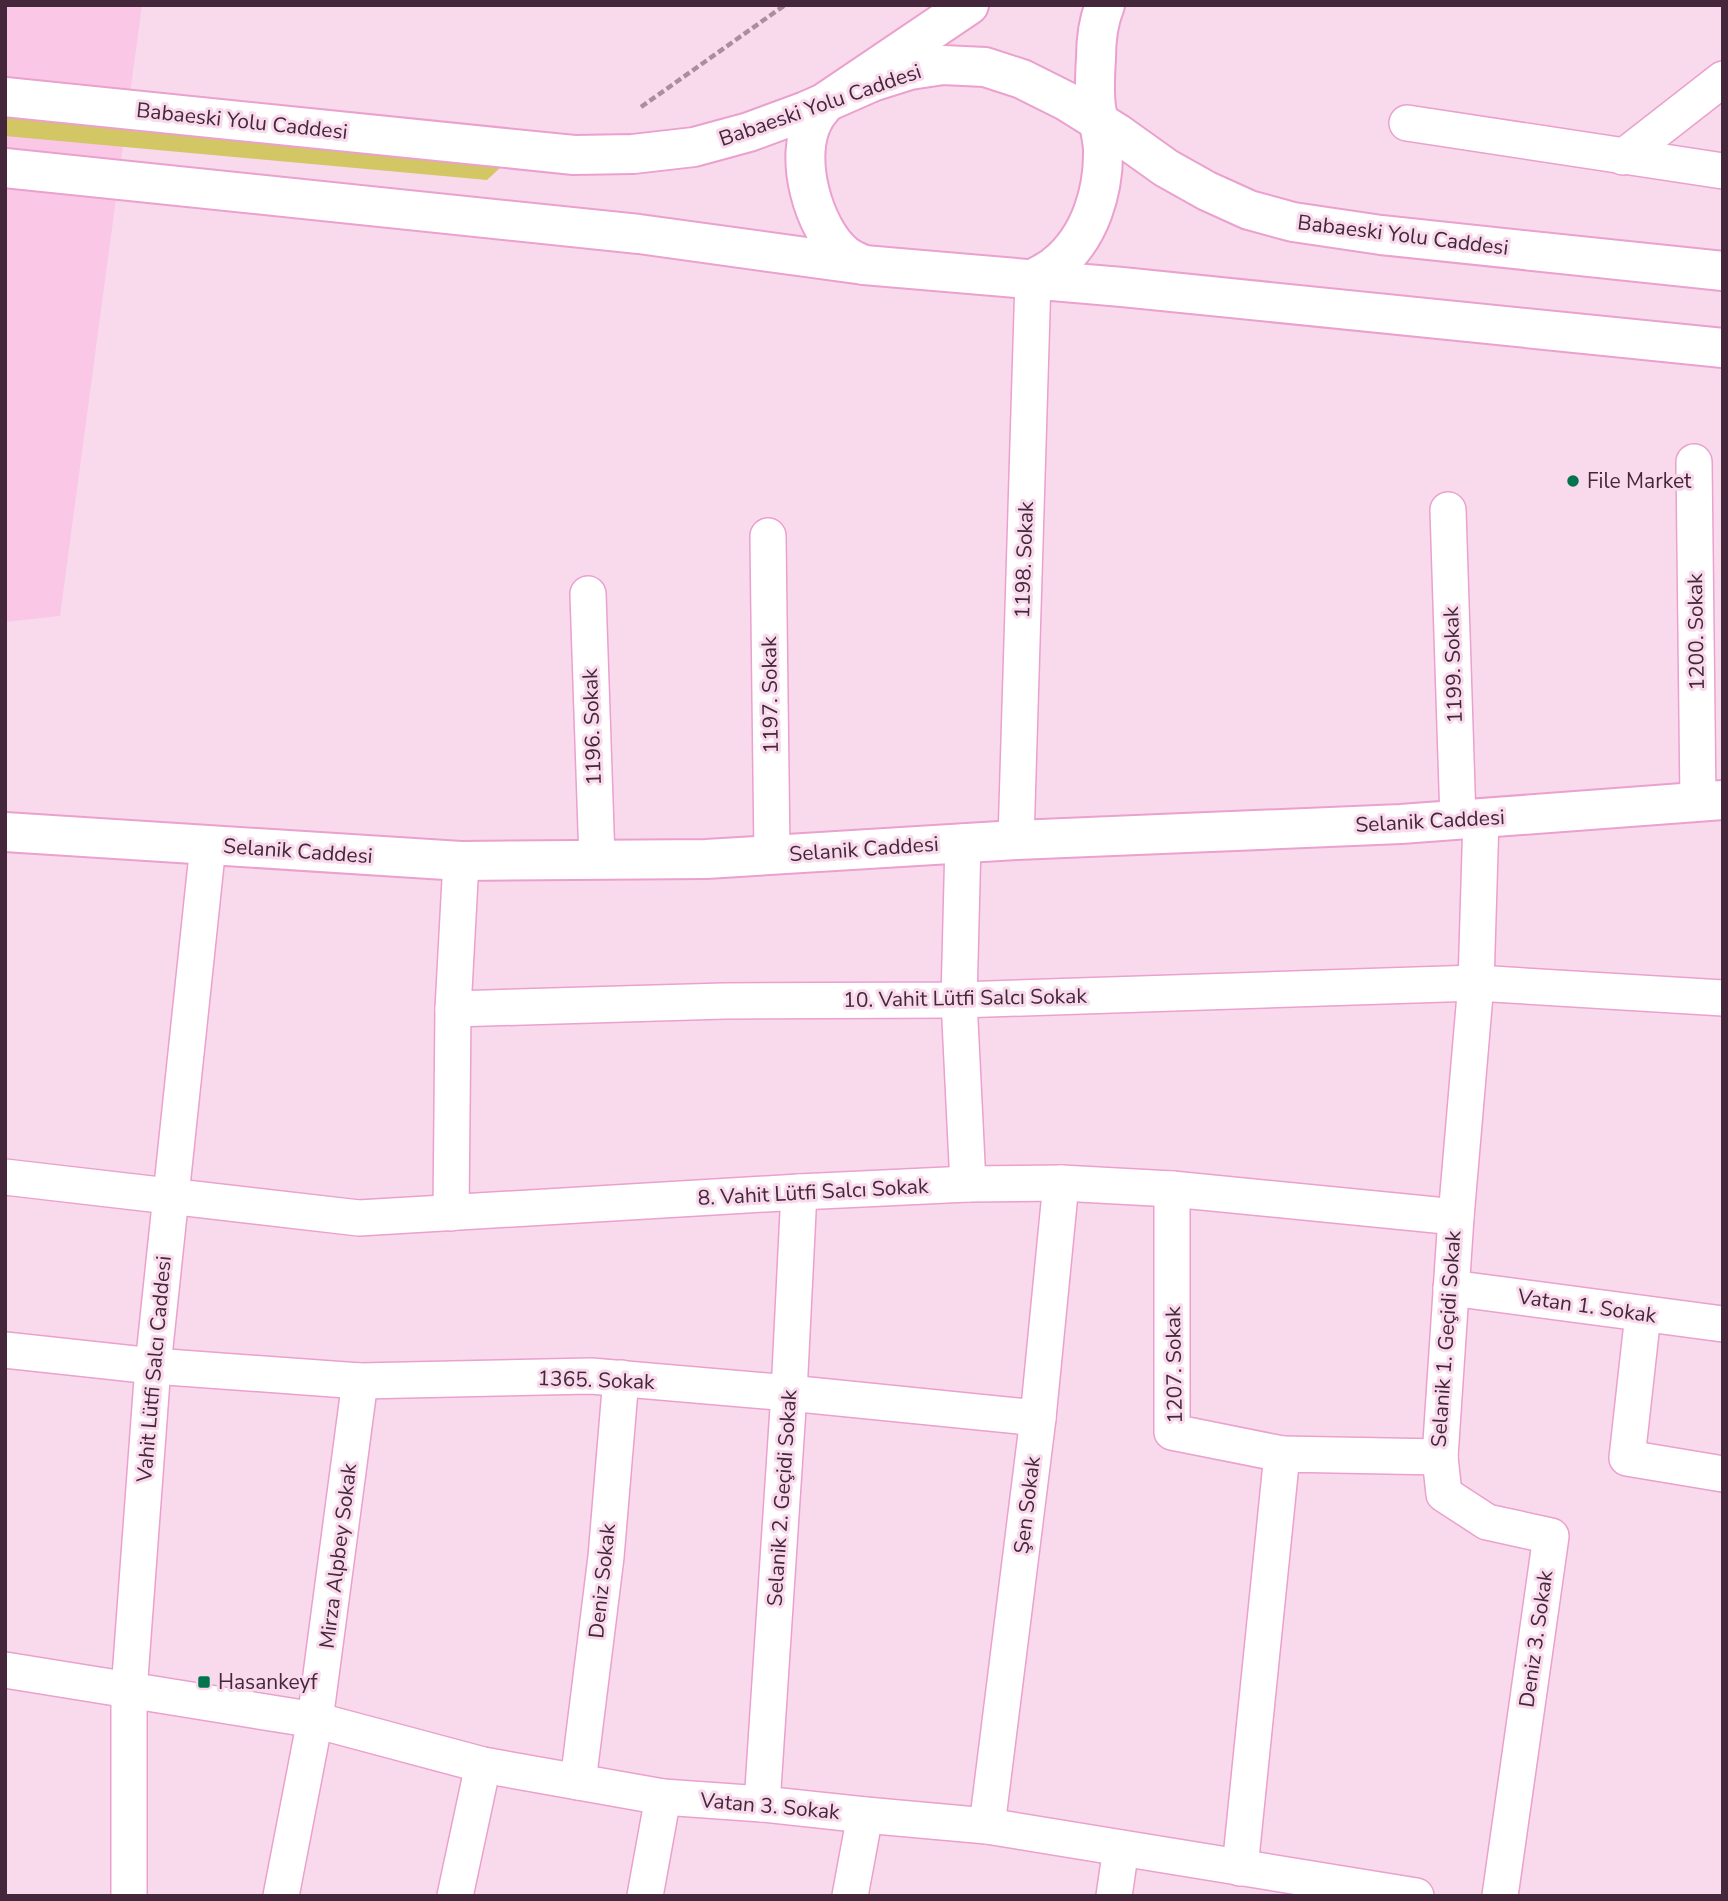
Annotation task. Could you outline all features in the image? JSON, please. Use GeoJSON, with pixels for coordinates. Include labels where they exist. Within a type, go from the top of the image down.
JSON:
{"type":"FeatureCollection","features":[{"type":"Feature","properties":{"kind":"main road"},"geometry":{"type":"LineString","coordinates":[[864,265],[846,256],[831,240],[811,198],[806,169],[806,143],[813,120],[827,101],[969,5]]}},
{"type":"Feature","properties":{"kind":"main road"},"geometry":{"type":"LineString","coordinates":[[1033,279],[1056,265],[1071,250],[1086,228],[1103,179],[1103,146],[1095,103],[1097,39],[1105,5]]}},
{"type":"Feature","properties":{"kind":"main road","name":"Babaeski Yolu Caddesi"},"geometry":{"type":"LineString","coordinates":[[5,97],[574,155],[633,154],[694,147],[749,132],[910,69],[943,65],[985,67],[1022,79],[1066,100],[1166,168],[1207,191],[1250,210],[1293,222],[1395,237],[1723,271]]}},
{"type":"Feature","properties":{"kind":"main road"},"geometry":{"type":"LineString","coordinates":[[5,168],[639,234],[864,265],[1033,279],[1723,348]]}},
{"type":"Feature","properties":{"kind":"main road","name":"Selanik Caddesi"},"geometry":{"type":"LineString","coordinates":[[5,832],[461,861],[706,859],[963,842],[1470,820],[1710,801]]}},
{"type":"Feature","properties":{"kind":"street"},"geometry":{"type":"LineString","coordinates":[[1623,157],[1723,79]]}},
{"type":"Feature","properties":{"kind":"street"},"geometry":{"type":"LineString","coordinates":[[1407,123],[1723,171]]}},
{"type":"Feature","properties":{"kind":"street","name":"1198. Sokak"},"geometry":{"type":"LineString","coordinates":[[1016,840],[1033,279]]}},
{"type":"Feature","properties":{"kind":"street","name":"1200. Sokak"},"geometry":{"type":"LineString","coordinates":[[1694,462],[1710,801]]}},
{"type":"Feature","properties":{"kind":"street","name":"1199. Sokak"},"geometry":{"type":"LineString","coordinates":[[1448,510],[1470,820]]}},
{"type":"Feature","properties":{"kind":"street","name":"1197. Sokak"},"geometry":{"type":"LineString","coordinates":[[768,536],[772,854]]}},
{"type":"Feature","properties":{"kind":"street","name":"1196. Sokak"},"geometry":{"type":"LineString","coordinates":[[588,594],[597,860]]}},
{"type":"Feature","properties":{"kind":"street","name":"Selanik 1. Geçidi Sokak"},"geometry":{"type":"LineString","coordinates":[[1282,1454],[1440,1457],[1456,1217],[1476,983],[1470,820]]}},
{"type":"Feature","properties":{"kind":"street"},"geometry":{"type":"LineString","coordinates":[[963,842],[959,1000],[968,1184]]}},
{"type":"Feature","properties":{"kind":"street","name":"Vahit Lütfi Salcı Caddesi"},"geometry":{"type":"LineString","coordinates":[[128,1896],[129,1690],[153,1366],[208,845]]}},
{"type":"Feature","properties":{"kind":"street"},"geometry":{"type":"LineString","coordinates":[[451,1213],[453,1009],[461,861]]}},
{"type":"Feature","properties":{"kind":"street","name":"10. Vahit Lütfi Salcı Sokak"},"geometry":{"type":"LineString","coordinates":[[453,1009],[724,1001],[959,1000],[1476,983],[1723,998]]}},
{"type":"Feature","properties":{"kind":"street","name":"8. Vahit Lütfi Salcı Sokak"},"geometry":{"type":"LineString","coordinates":[[5,1177],[359,1218],[799,1192],[968,1184],[1061,1183],[1172,1189],[1456,1217]]}},
{"type":"Feature","properties":{"kind":"street","name":"Şen Sokak"},"geometry":{"type":"LineString","coordinates":[[987,1826],[1038,1418],[1061,1183]]}},
{"type":"Feature","properties":{"kind":"street","name":"1207. Sokak"},"geometry":{"type":"LineString","coordinates":[[1172,1189],[1172,1432],[1282,1454]]}},
{"type":"Feature","properties":{"kind":"street","name":"Selanik 2. Geçidi Sokak"},"geometry":{"type":"LineString","coordinates":[[762,1804],[789,1393],[799,1192]]}},
{"type":"Feature","properties":{"kind":"street","name":"Vatan 1. Sokak"},"geometry":{"type":"LineString","coordinates":[[1451,1288],[1723,1324]]}},
{"type":"Feature","properties":{"kind":"street"},"geometry":{"type":"LineString","coordinates":[[1643,1314],[1627,1458],[1723,1474]]}},
{"type":"Feature","properties":{"kind":"street","name":"1365. Sokak"},"geometry":{"type":"LineString","coordinates":[[5,1350],[153,1366],[360,1381],[591,1376],[1038,1418]]}},
{"type":"Feature","properties":{"kind":"street","name":"Deniz Sokak"},"geometry":{"type":"LineString","coordinates":[[578,1782],[606,1557],[621,1378]]}},
{"type":"Feature","properties":{"kind":"street","name":"Mirza Alpbey Sokak"},"geometry":{"type":"LineString","coordinates":[[281,1896],[315,1720],[360,1381]]}},
{"type":"Feature","properties":{"kind":"street"},"geometry":{"type":"LineString","coordinates":[[1240,1868],[1282,1454]]}},
{"type":"Feature","properties":{"kind":"street","name":"Deniz 3. Sokak"},"geometry":{"type":"LineString","coordinates":[[1440,1457],[1444,1494],[1487,1522],[1551,1536],[1500,1896]]}},
{"type":"Feature","properties":{"kind":"street","name":"Vatan 3. Sokak"},"geometry":{"type":"LineString","coordinates":[[5,1670],[315,1720],[483,1765],[663,1797],[987,1826],[1240,1868],[1275,1885],[1416,1896]]}},
{"type":"Feature","properties":{"kind":"street"},"geometry":{"type":"LineString","coordinates":[[455,1896],[483,1765]]}},
{"type":"Feature","properties":{"kind":"street"},"geometry":{"type":"LineString","coordinates":[[645,1896],[663,1797]]}},
{"type":"Feature","properties":{"kind":"street"},"geometry":{"type":"LineString","coordinates":[[850,1896],[865,1815]]}},
{"type":"Feature","properties":{"kind":"street"},"geometry":{"type":"LineString","coordinates":[[1114,1896],[1121,1848]]}},
{"type":"Feature","properties":{"kind":"path"},"geometry":{"type":"LineString","coordinates":[[642,107],[785,5]]}},
{"type":"Feature","properties":{"kind":"shaded area"},"geometry":{"type":"Polygon","coordinates":[[[5,5],[142,5],[60,616],[5,622],[5,5]]]}},
{"type":"Feature","properties":{"kind":"shaded area"},"geometry":{"type":"Polygon","coordinates":[[[5,114],[502,166],[487,180],[5,136],[5,114]]]}},
{"type":"Feature","properties":{"kind":"place","name":"File Market"},"geometry":{"type":"Point","coordinates":[1573,481]}},
{"type":"Feature","properties":{"kind":"place","name":"Hasankeyf"},"geometry":{"type":"Point","coordinates":[204,1682]}}]}
